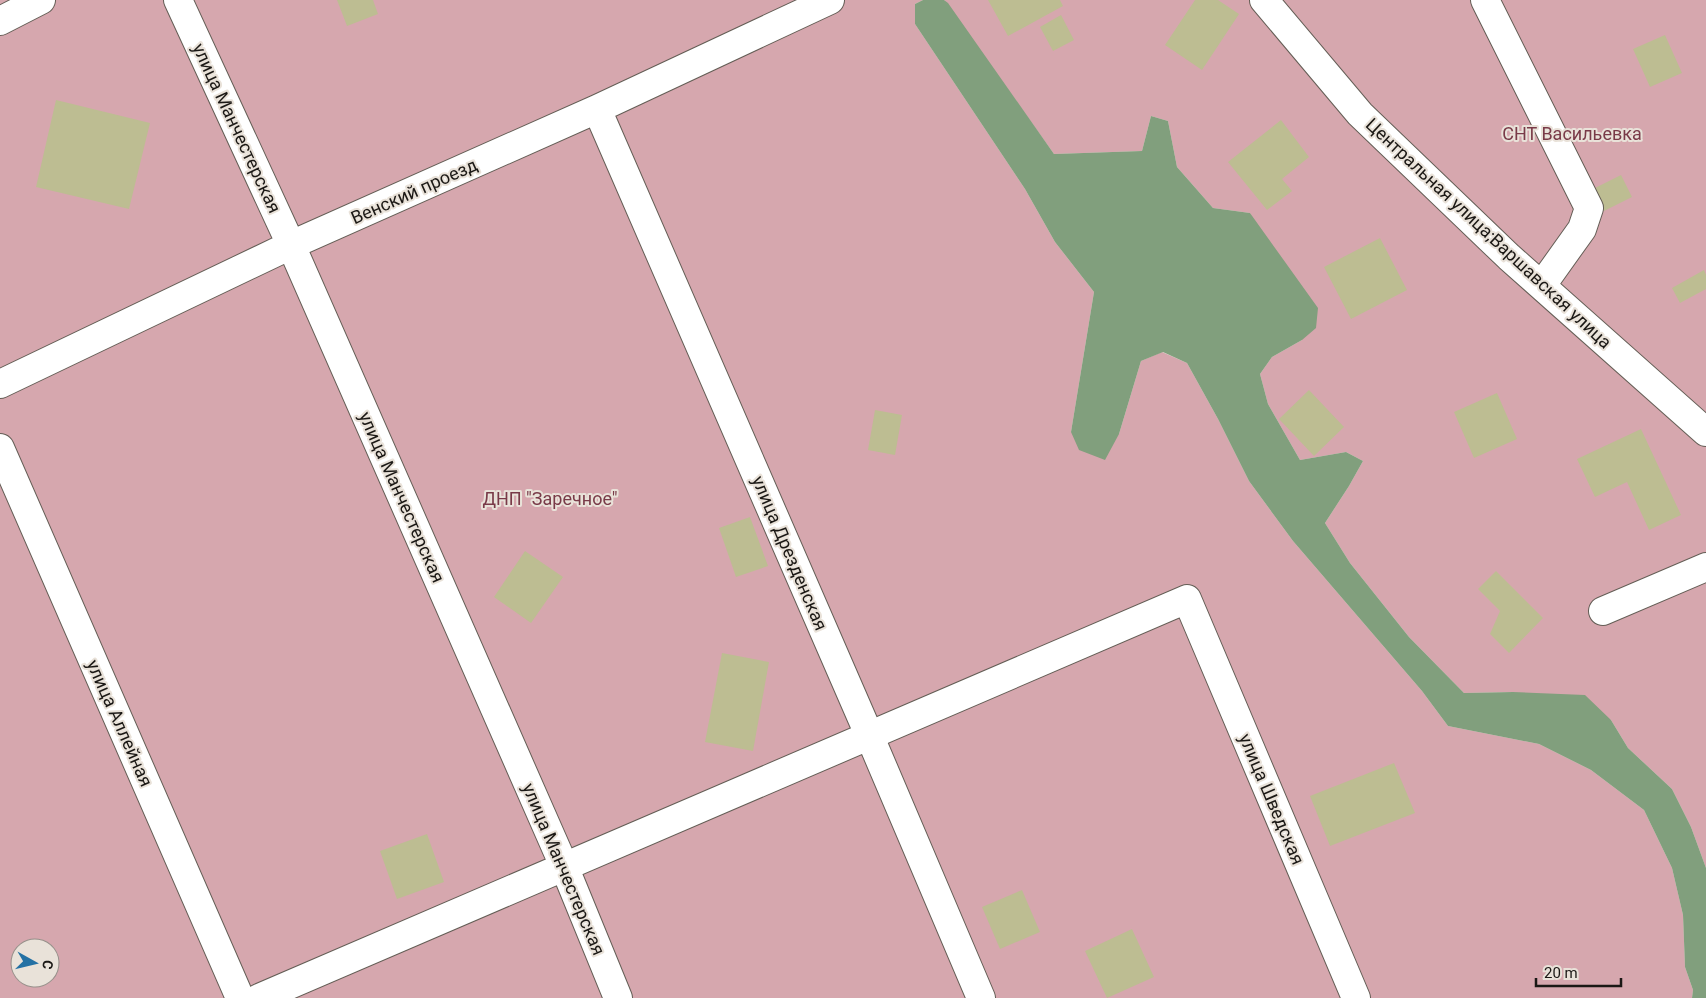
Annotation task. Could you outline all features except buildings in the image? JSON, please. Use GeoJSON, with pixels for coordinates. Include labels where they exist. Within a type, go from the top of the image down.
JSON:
{"type":"FeatureCollection","features":[{"type":"Feature","properties":{"kind":"street"},"geometry":{"type":"LineString","coordinates":[[0,21],[41,0]]}},
{"type":"Feature","properties":{"kind":"street","name":"улица Манчестерская"},"geometry":{"type":"LineString","coordinates":[[178,0],[291,245],[564,866],[618,998]]}},
{"type":"Feature","properties":{"kind":"street","name":"Венский проезд"},"geometry":{"type":"LineString","coordinates":[[0,384],[291,245],[597,109],[800,6],[830,0]]}},
{"type":"Feature","properties":{"kind":"street","name":"Центральная улица;Варшавская улица"},"geometry":{"type":"LineString","coordinates":[[1264,0],[1360,114],[1509,257],[1706,432]]}},
{"type":"Feature","properties":{"kind":"street"},"geometry":{"type":"LineString","coordinates":[[1485,0],[1589,208],[1582,230],[1542,285]]}},
{"type":"Feature","properties":{"kind":"street","name":"улица Дрезденская"},"geometry":{"type":"LineString","coordinates":[[597,109],[870,737],[981,998]]}},
{"type":"Feature","properties":{"kind":"street","name":"улица Аллейная"},"geometry":{"type":"LineString","coordinates":[[0,448],[240,998]]}},
{"type":"Feature","properties":{"kind":"street"},"geometry":{"type":"LineString","coordinates":[[1603,611],[1706,567]]}},
{"type":"Feature","properties":{"kind":"street","name":"улица Шведская"},"geometry":{"type":"LineString","coordinates":[[870,737],[1187,600],[1356,998]]}},
{"type":"Feature","properties":{"kind":"street"},"geometry":{"type":"LineString","coordinates":[[260,998],[564,866],[870,737]]}},
{"type":"Feature","properties":{"kind":"green space","name":"ДНП \"Заречное\""},"geometry":{"type":"Polygon","coordinates":[[[0,0],[923,0],[915,4],[915,24],[1025,189],[1055,242],[1094,292],[1071,432],[1119,434],[1141,361],[1162,352],[1187,363],[1249,481],[1293,541],[1422,691],[1448,726],[1539,744],[1591,770],[1644,810],[1672,868],[1683,915],[1685,967],[1693,990],[1692,998],[0,998],[0,0]]]}},
{"type":"Feature","properties":{"kind":"green space","name":"СНТ Васильевка"},"geometry":{"type":"Polygon","coordinates":[[[944,0],[1706,0],[1706,868],[1691,827],[1672,789],[1628,748],[1611,720],[1513,692],[1464,693],[1409,637],[1350,563],[1325,523],[1363,461],[1346,452],[1300,460],[1268,404],[1260,374],[1272,357],[1302,340],[1250,213],[1213,208],[1177,167],[1168,121],[1151,116],[1142,151],[1054,154],[944,0]]]}},
{"type":"Feature","properties":{"kind":"shaded area"},"geometry":{"type":"Polygon","coordinates":[[[923,0],[944,0],[948,3],[1054,154],[1142,151],[1151,116],[1168,121],[1177,167],[1213,208],[1250,213],[1318,308],[1316,328],[1302,340],[1272,357],[1260,374],[1268,404],[1300,460],[1346,452],[1363,461],[1325,523],[1350,563],[1409,637],[1464,693],[1513,692],[1585,695],[1611,720],[1628,748],[1672,789],[1691,827],[1706,868],[1706,998],[1692,998],[1693,990],[1685,967],[1683,915],[1672,868],[1644,810],[1591,770],[1539,744],[1448,726],[1422,691],[1293,541],[1249,481],[1187,363],[1163,352],[1141,361],[1119,434],[1105,460],[1079,450],[1071,432],[1094,292],[1055,242],[1025,189],[915,24],[915,4],[923,0]]]}}]}
